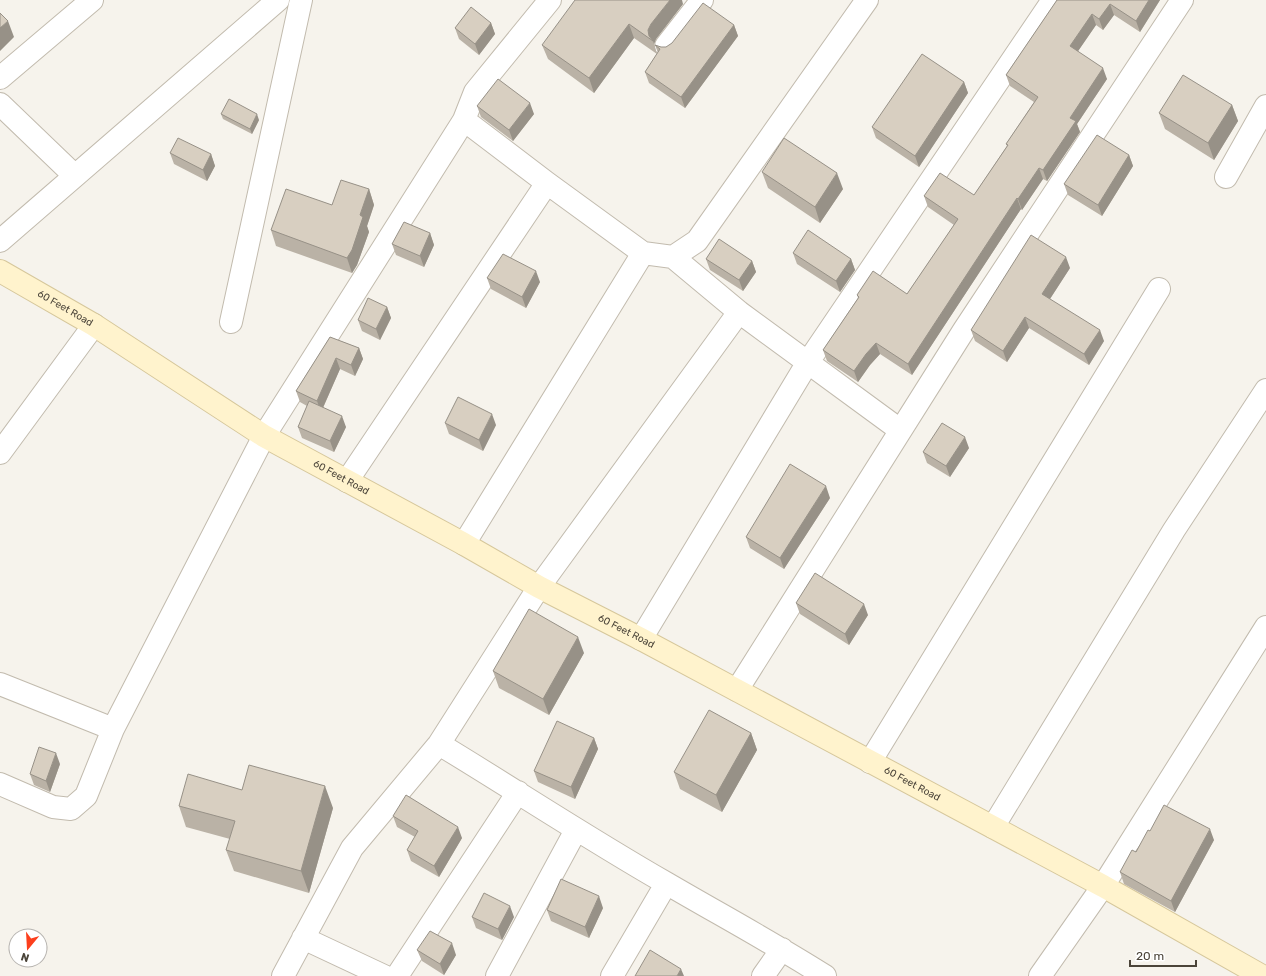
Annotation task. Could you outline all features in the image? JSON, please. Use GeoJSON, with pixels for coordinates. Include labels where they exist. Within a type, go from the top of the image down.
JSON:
{"type":"FeatureCollection","features":[{"type":"Feature","properties":{"kind":"street"},"geometry":{"type":"LineString","coordinates":[[0,78],[92,0]]}},
{"type":"Feature","properties":{"kind":"street"},"geometry":{"type":"LineString","coordinates":[[0,241],[278,0]]}},
{"type":"Feature","properties":{"kind":"street"},"geometry":{"type":"LineString","coordinates":[[231,322],[301,0]]}},
{"type":"Feature","properties":{"kind":"street"},"geometry":{"type":"LineString","coordinates":[[0,784],[53,806],[71,809],[86,796],[114,729],[264,436],[464,120],[475,92],[550,0]]}},
{"type":"Feature","properties":{"kind":"street"},"geometry":{"type":"LineString","coordinates":[[666,46],[702,0]]}},
{"type":"Feature","properties":{"kind":"street"},"geometry":{"type":"LineString","coordinates":[[672,257],[697,241],[867,0]]}},
{"type":"Feature","properties":{"kind":"street"},"geometry":{"type":"LineString","coordinates":[[640,639],[808,362],[1053,0]]}},
{"type":"Feature","properties":{"kind":"street"},"geometry":{"type":"LineString","coordinates":[[736,690],[900,430],[1182,0]]}},
{"type":"Feature","properties":{"kind":"street"},"geometry":{"type":"LineString","coordinates":[[0,104],[75,176]]}},
{"type":"Feature","properties":{"kind":"street"},"geometry":{"type":"LineString","coordinates":[[1226,177],[1266,106]]}},
{"type":"Feature","properties":{"kind":"street"},"geometry":{"type":"LineString","coordinates":[[464,120],[547,183],[644,253],[672,257],[739,312],[900,430]]}},
{"type":"Feature","properties":{"kind":"street"},"geometry":{"type":"LineString","coordinates":[[347,481],[547,183]]}},
{"type":"Feature","properties":{"kind":"street"},"geometry":{"type":"LineString","coordinates":[[464,544],[644,253]]}},
{"type":"Feature","properties":{"kind":"street","name":"60 Feet Road"},"geometry":{"type":"LineString","coordinates":[[0,271],[94,325],[264,436],[464,544],[539,587],[640,639],[1103,886],[1262,976]]}},
{"type":"Feature","properties":{"kind":"street"},"geometry":{"type":"LineString","coordinates":[[870,762],[1159,289]]}},
{"type":"Feature","properties":{"kind":"street"},"geometry":{"type":"LineString","coordinates":[[283,976],[352,848],[439,744],[539,587],[739,312]]}},
{"type":"Feature","properties":{"kind":"street"},"geometry":{"type":"LineString","coordinates":[[0,453],[94,325]]}},
{"type":"Feature","properties":{"kind":"street"},"geometry":{"type":"LineString","coordinates":[[992,827],[1170,537],[1266,390]]}},
{"type":"Feature","properties":{"kind":"street"},"geometry":{"type":"LineString","coordinates":[[1040,976],[1103,886],[1266,627]]}},
{"type":"Feature","properties":{"kind":"street"},"geometry":{"type":"LineString","coordinates":[[0,684],[114,729]]}},
{"type":"Feature","properties":{"kind":"street"},"geometry":{"type":"LineString","coordinates":[[439,744],[518,792],[576,830],[666,884],[782,949],[825,976]]}},
{"type":"Feature","properties":{"kind":"street"},"geometry":{"type":"LineString","coordinates":[[397,976],[518,792]]}},
{"type":"Feature","properties":{"kind":"street"},"geometry":{"type":"LineString","coordinates":[[497,976],[576,830]]}},
{"type":"Feature","properties":{"kind":"street"},"geometry":{"type":"LineString","coordinates":[[612,976],[666,884]]}},
{"type":"Feature","properties":{"kind":"street"},"geometry":{"type":"LineString","coordinates":[[303,938],[384,976]]}},
{"type":"Feature","properties":{"kind":"street"},"geometry":{"type":"LineString","coordinates":[[763,976],[782,949]]}},
{"type":"Feature","properties":{"kind":"building"},"geometry":{"type":"Polygon","coordinates":[[[575,0],[670,0],[648,30],[649,36],[653,41],[629,24],[589,78],[542,45],[575,0]]]}},
{"type":"Feature","properties":{"kind":"building"},"geometry":{"type":"Polygon","coordinates":[[[1057,0],[1149,0],[1136,21],[1110,4],[1099,19],[1092,14],[1070,46],[1103,68],[1070,118],[1076,121],[1043,170],[1039,168],[1018,199],[1017,198],[908,364],[876,343],[854,371],[823,350],[859,297],[857,295],[873,271],[907,294],[958,219],[924,196],[940,173],[974,195],[1008,145],[1006,144],[1038,97],[1006,75],[1057,0]]]}},
{"type":"Feature","properties":{"kind":"building"},"geometry":{"type":"Polygon","coordinates":[[[703,3],[734,25],[681,97],[645,72],[660,49],[655,45],[666,47],[672,43],[703,3]]]}},
{"type":"Feature","properties":{"kind":"building"},"geometry":{"type":"Polygon","coordinates":[[[471,7],[491,23],[475,44],[455,28],[471,7]]]}},
{"type":"Feature","properties":{"kind":"building"},"geometry":{"type":"Polygon","coordinates":[[[0,13],[8,21],[0,28],[0,13]]]}},
{"type":"Feature","properties":{"kind":"building"},"geometry":{"type":"Polygon","coordinates":[[[922,54],[964,82],[915,156],[872,127],[922,54]]]}},
{"type":"Feature","properties":{"kind":"building"},"geometry":{"type":"Polygon","coordinates":[[[1183,75],[1232,105],[1208,143],[1159,113],[1183,75]]]}},
{"type":"Feature","properties":{"kind":"building"},"geometry":{"type":"Polygon","coordinates":[[[498,79],[530,103],[509,130],[477,106],[498,79]]]}},
{"type":"Feature","properties":{"kind":"building"},"geometry":{"type":"Polygon","coordinates":[[[229,99],[257,114],[250,129],[221,114],[229,99]]]}},
{"type":"Feature","properties":{"kind":"building"},"geometry":{"type":"Polygon","coordinates":[[[1097,135],[1129,155],[1098,205],[1064,184],[1097,135]]]}},
{"type":"Feature","properties":{"kind":"building"},"geometry":{"type":"Polygon","coordinates":[[[178,138],[211,154],[203,170],[170,153],[178,138]]]}},
{"type":"Feature","properties":{"kind":"building"},"geometry":{"type":"Polygon","coordinates":[[[784,138],[837,173],[815,207],[762,172],[784,138]]]}},
{"type":"Feature","properties":{"kind":"building"},"geometry":{"type":"Polygon","coordinates":[[[341,180],[369,189],[360,215],[363,217],[352,250],[347,258],[271,230],[286,189],[332,205],[341,180]]]}},
{"type":"Feature","properties":{"kind":"building"},"geometry":{"type":"Polygon","coordinates":[[[404,222],[430,233],[420,256],[392,244],[404,222]]]}},
{"type":"Feature","properties":{"kind":"building"},"geometry":{"type":"Polygon","coordinates":[[[808,230],[851,259],[836,281],[793,253],[808,230]]]}},
{"type":"Feature","properties":{"kind":"building"},"geometry":{"type":"Polygon","coordinates":[[[1031,235],[1066,257],[1042,294],[1100,330],[1084,354],[1025,317],[1003,351],[971,330],[1031,235]]]}},
{"type":"Feature","properties":{"kind":"building"},"geometry":{"type":"Polygon","coordinates":[[[719,239],[752,261],[739,280],[706,259],[719,239]]]}},
{"type":"Feature","properties":{"kind":"building"},"geometry":{"type":"Polygon","coordinates":[[[503,254],[536,271],[522,297],[487,278],[503,254]]]}},
{"type":"Feature","properties":{"kind":"building"},"geometry":{"type":"Polygon","coordinates":[[[368,298],[387,307],[376,329],[358,320],[368,298]]]}},
{"type":"Feature","properties":{"kind":"building"},"geometry":{"type":"Polygon","coordinates":[[[330,337],[359,348],[351,365],[336,358],[317,401],[296,391],[330,337]]]}},
{"type":"Feature","properties":{"kind":"building"},"geometry":{"type":"Polygon","coordinates":[[[458,397],[492,414],[479,440],[445,423],[458,397]]]}},
{"type":"Feature","properties":{"kind":"building"},"geometry":{"type":"Polygon","coordinates":[[[309,401],[342,416],[330,441],[298,427],[309,401]]]}},
{"type":"Feature","properties":{"kind":"building"},"geometry":{"type":"Polygon","coordinates":[[[942,423],[965,437],[946,466],[923,452],[942,423]]]}},
{"type":"Feature","properties":{"kind":"building"},"geometry":{"type":"Polygon","coordinates":[[[790,464],[826,486],[780,558],[746,537],[790,464]]]}},
{"type":"Feature","properties":{"kind":"building"},"geometry":{"type":"Polygon","coordinates":[[[815,573],[864,604],[845,634],[796,603],[815,573]]]}},
{"type":"Feature","properties":{"kind":"building"},"geometry":{"type":"Polygon","coordinates":[[[529,609],[578,637],[543,699],[493,671],[529,609]]]}},
{"type":"Feature","properties":{"kind":"building"},"geometry":{"type":"Polygon","coordinates":[[[709,710],[751,733],[716,795],[674,772],[709,710]]]}},
{"type":"Feature","properties":{"kind":"building"},"geometry":{"type":"Polygon","coordinates":[[[557,721],[594,738],[571,787],[534,771],[557,721]]]}},
{"type":"Feature","properties":{"kind":"building"},"geometry":{"type":"Polygon","coordinates":[[[39,747],[56,753],[46,781],[30,774],[39,747]]]}},
{"type":"Feature","properties":{"kind":"building"},"geometry":{"type":"Polygon","coordinates":[[[249,765],[325,786],[301,871],[226,850],[235,821],[179,806],[188,774],[242,790],[249,765]]]}},
{"type":"Feature","properties":{"kind":"building"},"geometry":{"type":"Polygon","coordinates":[[[406,795],[458,827],[434,866],[407,850],[418,831],[393,816],[406,795]]]}},
{"type":"Feature","properties":{"kind":"building"},"geometry":{"type":"Polygon","coordinates":[[[1164,805],[1210,829],[1171,901],[1120,872],[1132,850],[1136,852],[1148,830],[1150,831],[1164,805]]]}},
{"type":"Feature","properties":{"kind":"building"},"geometry":{"type":"Polygon","coordinates":[[[561,879],[599,896],[585,927],[547,910],[561,879]]]}},
{"type":"Feature","properties":{"kind":"building"},"geometry":{"type":"Polygon","coordinates":[[[484,893],[510,906],[498,929],[472,917],[484,893]]]}},
{"type":"Feature","properties":{"kind":"building"},"geometry":{"type":"Polygon","coordinates":[[[430,931],[452,943],[440,964],[417,950],[430,931]]]}},
{"type":"Feature","properties":{"kind":"building"},"geometry":{"type":"Polygon","coordinates":[[[650,950],[681,969],[677,976],[635,976],[650,950]]]}}]}
